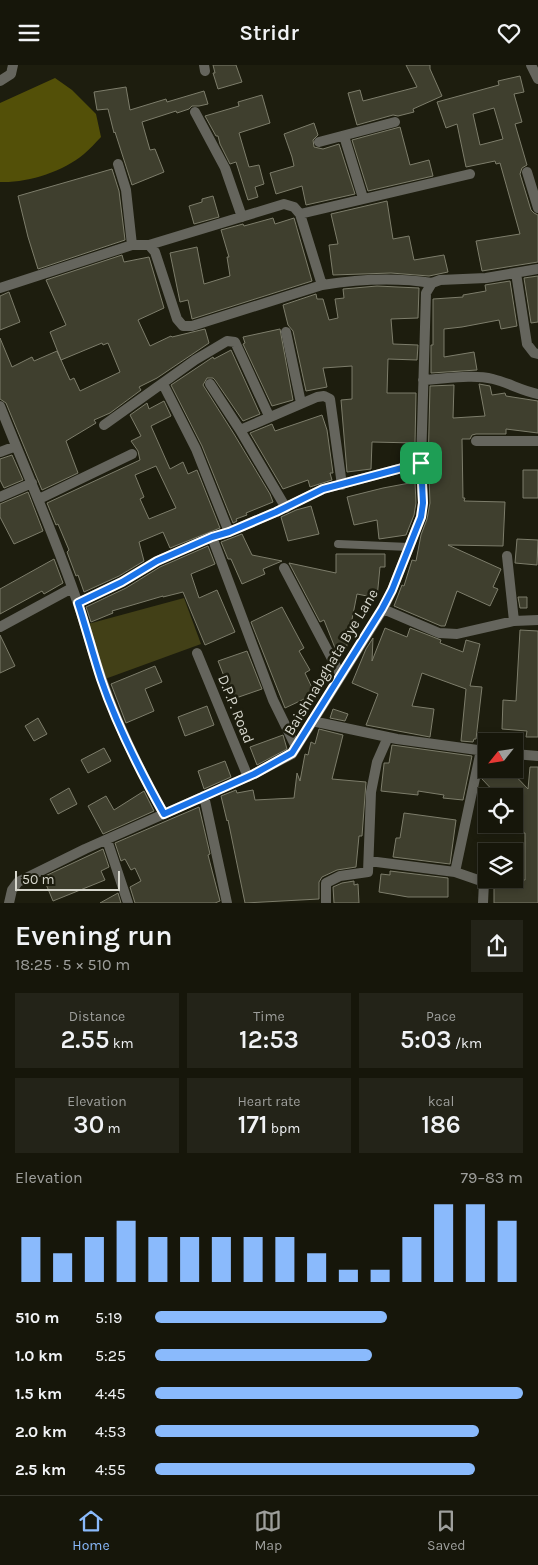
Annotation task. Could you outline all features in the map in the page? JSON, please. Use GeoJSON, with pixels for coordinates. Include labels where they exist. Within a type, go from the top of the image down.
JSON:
{"type":"FeatureCollection","features":[{"type":"Feature","properties":{"kind":"street"},"geometry":{"type":"LineString","coordinates":[[0,81],[11,74],[13,65]]}},
{"type":"Feature","properties":{"kind":"street"},"geometry":{"type":"LineString","coordinates":[[531,65],[538,79]]}},
{"type":"Feature","properties":{"kind":"street"},"geometry":{"type":"LineString","coordinates":[[195,111],[225,168],[242,217]]}},
{"type":"Feature","properties":{"kind":"street"},"geometry":{"type":"LineString","coordinates":[[319,142],[395,122]]}},
{"type":"Feature","properties":{"kind":"street"},"geometry":{"type":"LineString","coordinates":[[344,136],[363,198]]}},
{"type":"Feature","properties":{"kind":"street"},"geometry":{"type":"LineString","coordinates":[[118,164],[126,190],[132,245]]}},
{"type":"Feature","properties":{"kind":"street"},"geometry":{"type":"LineString","coordinates":[[527,171],[538,208]]}},
{"type":"Feature","properties":{"kind":"street"},"geometry":{"type":"LineString","coordinates":[[300,214],[470,174]]}},
{"type":"Feature","properties":{"kind":"street"},"geometry":{"type":"LineString","coordinates":[[0,288],[132,245],[149,245],[284,204],[294,207],[300,214],[322,285]]}},
{"type":"Feature","properties":{"kind":"street"},"geometry":{"type":"LineString","coordinates":[[149,245],[155,252],[177,319],[183,326],[192,325],[337,282],[396,278],[432,283],[440,280],[486,278],[538,269]]}},
{"type":"Feature","properties":{"kind":"street"},"geometry":{"type":"LineString","coordinates":[[516,273],[527,344],[534,353],[538,354]]}},
{"type":"Feature","properties":{"kind":"street","name":"Baishnabghata Bye Lane"},"geometry":{"type":"LineString","coordinates":[[9,903],[12,890],[18,882],[248,777],[292,753],[382,609],[421,517],[423,503],[421,463],[426,293],[432,283]]}},
{"type":"Feature","properties":{"kind":"street"},"geometry":{"type":"LineString","coordinates":[[286,332],[301,403]]}},
{"type":"Feature","properties":{"kind":"street"},"geometry":{"type":"LineString","coordinates":[[104,425],[196,359],[227,341],[235,342],[269,416]]}},
{"type":"Feature","properties":{"kind":"street"},"geometry":{"type":"LineString","coordinates":[[423,380],[479,377],[493,379],[538,394]]}},
{"type":"Feature","properties":{"kind":"street"},"geometry":{"type":"LineString","coordinates":[[163,384],[196,449],[229,532]]}},
{"type":"Feature","properties":{"kind":"street"},"geometry":{"type":"LineString","coordinates":[[210,384],[286,507]]}},
{"type":"Feature","properties":{"kind":"street"},"geometry":{"type":"LineString","coordinates":[[240,430],[317,397],[324,396],[330,399],[342,485]]}},
{"type":"Feature","properties":{"kind":"street"},"geometry":{"type":"LineString","coordinates":[[0,406],[39,499],[78,603],[102,680],[118,721],[146,783],[164,814]]}},
{"type":"Feature","properties":{"kind":"street"},"geometry":{"type":"LineString","coordinates":[[476,441],[538,441]]}},
{"type":"Feature","properties":{"kind":"street"},"geometry":{"type":"LineString","coordinates":[[0,452],[16,445]]}},
{"type":"Feature","properties":{"kind":"street"},"geometry":{"type":"LineString","coordinates":[[39,499],[132,454]]}},
{"type":"Feature","properties":{"kind":"street"},"geometry":{"type":"LineString","coordinates":[[78,603],[122,582],[157,561],[212,537],[229,532],[323,489],[421,463]]}},
{"type":"Feature","properties":{"kind":"street"},"geometry":{"type":"LineString","coordinates":[[0,497],[32,483]]}},
{"type":"Feature","properties":{"kind":"street"},"geometry":{"type":"LineString","coordinates":[[212,537],[273,700],[296,747]]}},
{"type":"Feature","properties":{"kind":"street"},"geometry":{"type":"LineString","coordinates":[[507,556],[514,621]]}},
{"type":"Feature","properties":{"kind":"street"},"geometry":{"type":"LineString","coordinates":[[284,568],[340,674]]}},
{"type":"Feature","properties":{"kind":"street"},"geometry":{"type":"LineString","coordinates":[[0,627],[72,588]]}},
{"type":"Feature","properties":{"kind":"street"},"geometry":{"type":"LineString","coordinates":[[382,609],[439,633],[457,634],[514,621],[538,620]]}},
{"type":"Feature","properties":{"kind":"street","name":"D.P.P. Road"},"geometry":{"type":"LineString","coordinates":[[197,653],[248,777]]}},
{"type":"Feature","properties":{"kind":"street"},"geometry":{"type":"LineString","coordinates":[[312,721],[388,737],[478,750]]}},
{"type":"Feature","properties":{"kind":"street"},"geometry":{"type":"LineString","coordinates":[[326,903],[326,883],[340,877],[368,873],[372,792],[377,762],[388,737]]}},
{"type":"Feature","properties":{"kind":"street"},"geometry":{"type":"LineString","coordinates":[[523,755],[538,756]]}},
{"type":"Feature","properties":{"kind":"street"},"geometry":{"type":"LineString","coordinates":[[455,871],[478,772]]}},
{"type":"Feature","properties":{"kind":"street"},"geometry":{"type":"LineString","coordinates":[[204,797],[227,903]]}},
{"type":"Feature","properties":{"kind":"street"},"geometry":{"type":"LineString","coordinates":[[107,840],[128,903]]}},
{"type":"Feature","properties":{"kind":"street"},"geometry":{"type":"LineString","coordinates":[[369,861],[455,871],[484,882],[482,903]]}},
{"type":"Feature","properties":{"kind":"lane"},"geometry":{"type":"LineString","coordinates":[[338,543],[409,547]]}},
{"type":"Feature","properties":{"kind":"shaded area"},"geometry":{"type":"Polygon","coordinates":[[[55,78],[72,90],[96,114],[101,137],[84,154],[55,171],[22,181],[0,182],[0,103],[55,78]]]}},
{"type":"Feature","properties":{"kind":"shaded area"},"geometry":{"type":"Polygon","coordinates":[[[184,598],[201,644],[105,679],[88,624],[184,598]]]}},
{"type":"Feature","properties":{"kind":"building"},"geometry":{"type":"Polygon","coordinates":[[[213,65],[236,65],[242,82],[218,89],[213,73],[215,73],[213,65]]]}},
{"type":"Feature","properties":{"kind":"building"},"geometry":{"type":"Polygon","coordinates":[[[406,65],[430,65],[442,96],[413,109],[414,112],[398,116],[393,115],[357,125],[348,93],[360,90],[363,101],[417,87],[406,65]]]}},
{"type":"Feature","properties":{"kind":"building"},"geometry":{"type":"Polygon","coordinates":[[[520,76],[524,92],[514,94],[522,122],[515,124],[527,165],[522,168],[520,174],[531,210],[538,215],[538,262],[482,271],[476,241],[520,234],[500,163],[496,164],[495,161],[466,167],[457,124],[446,128],[437,102],[499,85],[498,81],[520,76]],[[494,108],[473,114],[480,145],[503,139],[494,108]]]}},
{"type":"Feature","properties":{"kind":"building"},"geometry":{"type":"Polygon","coordinates":[[[126,87],[130,110],[166,99],[167,102],[204,91],[208,104],[192,106],[177,113],[176,111],[142,122],[150,150],[155,149],[164,172],[132,185],[114,133],[108,109],[97,110],[94,92],[126,87]]]}},
{"type":"Feature","properties":{"kind":"building"},"geometry":{"type":"Polygon","coordinates":[[[262,95],[270,123],[239,133],[249,167],[259,165],[264,184],[255,187],[258,197],[248,200],[236,162],[230,164],[218,136],[216,136],[205,116],[239,106],[238,102],[262,95]]]}},
{"type":"Feature","properties":{"kind":"building"},"geometry":{"type":"Polygon","coordinates":[[[314,123],[318,135],[313,140],[314,147],[323,149],[339,144],[355,194],[306,205],[302,186],[276,194],[270,173],[294,166],[284,134],[314,123]]]}},
{"type":"Feature","properties":{"kind":"building"},"geometry":{"type":"Polygon","coordinates":[[[400,127],[410,165],[429,160],[433,176],[368,191],[352,140],[400,127]]]}},
{"type":"Feature","properties":{"kind":"building"},"geometry":{"type":"Polygon","coordinates":[[[112,169],[119,191],[125,240],[38,269],[18,196],[112,169]]]}},
{"type":"Feature","properties":{"kind":"building"},"geometry":{"type":"Polygon","coordinates":[[[213,196],[219,217],[194,224],[189,206],[213,196]]]}},
{"type":"Feature","properties":{"kind":"building"},"geometry":{"type":"Polygon","coordinates":[[[387,201],[393,239],[409,236],[414,260],[444,255],[448,272],[429,276],[391,273],[333,275],[329,245],[338,244],[331,214],[387,201]]]}},
{"type":"Feature","properties":{"kind":"building"},"geometry":{"type":"Polygon","coordinates":[[[273,218],[275,224],[294,218],[312,281],[192,319],[188,300],[180,302],[170,253],[197,247],[204,284],[230,276],[227,257],[229,257],[221,230],[273,218]]]}},
{"type":"Feature","properties":{"kind":"building"},"geometry":{"type":"Polygon","coordinates":[[[122,255],[124,262],[149,257],[164,308],[138,320],[150,346],[171,336],[205,329],[209,343],[157,378],[139,387],[141,390],[110,413],[94,420],[96,423],[66,441],[78,473],[42,490],[6,403],[0,399],[0,338],[12,367],[32,357],[34,361],[57,351],[61,359],[50,332],[66,325],[46,280],[122,255]],[[102,343],[61,360],[70,380],[74,378],[80,391],[120,372],[108,343],[103,345],[102,343]]]}},
{"type":"Feature","properties":{"kind":"building"},"geometry":{"type":"Polygon","coordinates":[[[538,276],[538,322],[531,323],[524,278],[538,276]]]}},
{"type":"Feature","properties":{"kind":"building"},"geometry":{"type":"Polygon","coordinates":[[[510,281],[517,326],[501,329],[499,320],[444,329],[444,357],[474,352],[477,370],[431,373],[433,299],[463,297],[463,295],[486,291],[485,285],[510,281]]]}},
{"type":"Feature","properties":{"kind":"building"},"geometry":{"type":"Polygon","coordinates":[[[377,286],[419,288],[418,318],[391,319],[393,344],[418,345],[417,360],[388,359],[387,393],[416,393],[415,443],[372,442],[371,469],[347,472],[341,400],[352,399],[352,366],[323,368],[327,387],[306,391],[293,331],[288,325],[283,305],[316,294],[317,299],[323,299],[329,320],[338,318],[335,299],[344,298],[343,289],[377,286]]]}},
{"type":"Feature","properties":{"kind":"building"},"geometry":{"type":"Polygon","coordinates":[[[9,292],[20,322],[0,330],[0,296],[9,292]]]}},
{"type":"Feature","properties":{"kind":"building"},"geometry":{"type":"Polygon","coordinates":[[[280,329],[293,400],[272,406],[243,344],[245,343],[243,337],[280,329]]]}},
{"type":"Feature","properties":{"kind":"building"},"geometry":{"type":"Polygon","coordinates":[[[231,350],[260,414],[243,421],[213,378],[207,378],[203,385],[270,494],[273,502],[246,513],[247,515],[236,519],[237,521],[233,523],[202,446],[171,385],[213,357],[214,359],[231,350]]]}},
{"type":"Feature","properties":{"kind":"building"},"geometry":{"type":"Polygon","coordinates":[[[479,384],[490,386],[492,395],[505,393],[506,396],[538,401],[538,433],[506,429],[506,434],[476,434],[472,435],[470,439],[462,439],[464,501],[505,502],[503,546],[448,545],[501,569],[493,587],[498,589],[490,606],[457,591],[445,626],[441,626],[394,606],[402,585],[404,586],[412,560],[416,561],[430,503],[429,476],[438,474],[438,468],[428,468],[430,386],[454,385],[453,418],[485,416],[479,384]]]}},
{"type":"Feature","properties":{"kind":"building"},"geometry":{"type":"Polygon","coordinates":[[[164,401],[171,416],[151,426],[170,469],[183,462],[188,474],[197,470],[220,528],[170,548],[163,532],[139,542],[144,561],[119,576],[84,592],[67,552],[69,550],[47,503],[140,460],[138,451],[131,441],[141,436],[130,415],[147,403],[149,409],[164,401]],[[156,466],[135,475],[144,497],[140,499],[149,519],[176,508],[156,466]]]}},
{"type":"Feature","properties":{"kind":"building"},"geometry":{"type":"Polygon","coordinates":[[[322,415],[327,430],[333,473],[330,473],[332,480],[310,487],[308,480],[283,489],[250,433],[272,424],[275,431],[322,415]]]}},
{"type":"Feature","properties":{"kind":"building"},"geometry":{"type":"Polygon","coordinates":[[[12,455],[23,480],[4,488],[0,480],[0,459],[12,455]]]}},
{"type":"Feature","properties":{"kind":"building"},"geometry":{"type":"Polygon","coordinates":[[[523,470],[538,470],[538,498],[523,498],[523,470]]]}},
{"type":"Feature","properties":{"kind":"building"},"geometry":{"type":"Polygon","coordinates":[[[415,482],[416,503],[414,515],[406,535],[379,539],[377,520],[354,525],[347,497],[415,482]]]}},
{"type":"Feature","properties":{"kind":"building"},"geometry":{"type":"Polygon","coordinates":[[[28,492],[43,531],[14,544],[0,517],[0,504],[28,492]]]}},
{"type":"Feature","properties":{"kind":"building"},"geometry":{"type":"Polygon","coordinates":[[[311,506],[319,534],[288,541],[281,517],[311,506]]]}},
{"type":"Feature","properties":{"kind":"building"},"geometry":{"type":"Polygon","coordinates":[[[242,534],[252,555],[282,561],[263,569],[265,574],[242,584],[221,542],[242,534]]]}},
{"type":"Feature","properties":{"kind":"building"},"geometry":{"type":"Polygon","coordinates":[[[517,539],[538,540],[537,565],[515,563],[517,539]]]}},
{"type":"Feature","properties":{"kind":"building"},"geometry":{"type":"Polygon","coordinates":[[[208,546],[215,564],[191,574],[199,598],[217,590],[235,632],[205,645],[183,592],[112,611],[113,613],[91,622],[86,607],[126,588],[160,567],[208,546]]]}},
{"type":"Feature","properties":{"kind":"building"},"geometry":{"type":"Polygon","coordinates":[[[336,554],[385,554],[385,567],[380,567],[377,598],[357,594],[346,650],[337,653],[324,620],[320,622],[289,563],[336,573],[336,554]]]}},
{"type":"Feature","properties":{"kind":"building"},"geometry":{"type":"Polygon","coordinates":[[[54,559],[63,583],[44,594],[42,591],[0,614],[0,589],[54,559]]]}},
{"type":"Feature","properties":{"kind":"building"},"geometry":{"type":"Polygon","coordinates":[[[518,597],[527,597],[527,608],[520,608],[518,597]]]}},
{"type":"Feature","properties":{"kind":"building"},"geometry":{"type":"Polygon","coordinates":[[[282,607],[304,648],[299,651],[310,670],[305,673],[315,694],[285,708],[251,622],[282,607]]]}},
{"type":"Feature","properties":{"kind":"building"},"geometry":{"type":"Polygon","coordinates":[[[385,628],[407,637],[410,628],[441,640],[440,643],[463,652],[466,640],[480,644],[470,686],[482,687],[476,739],[473,742],[461,741],[466,689],[422,673],[412,706],[434,709],[430,737],[366,725],[378,694],[352,683],[366,649],[373,638],[372,661],[385,628]]]}},
{"type":"Feature","properties":{"kind":"building"},"geometry":{"type":"Polygon","coordinates":[[[520,630],[538,631],[538,737],[526,737],[527,731],[502,729],[503,700],[516,701],[520,630]]]}},
{"type":"Feature","properties":{"kind":"building"},"geometry":{"type":"Polygon","coordinates":[[[0,635],[15,666],[0,673],[0,635]]]}},
{"type":"Feature","properties":{"kind":"building"},"geometry":{"type":"Polygon","coordinates":[[[247,651],[262,689],[233,699],[218,661],[247,651]]]}},
{"type":"Feature","properties":{"kind":"building"},"geometry":{"type":"Polygon","coordinates":[[[155,666],[162,682],[145,689],[154,711],[126,723],[111,684],[155,666]]]}},
{"type":"Feature","properties":{"kind":"building"},"geometry":{"type":"Polygon","coordinates":[[[207,706],[214,725],[185,736],[178,717],[207,706]]]}},
{"type":"Feature","properties":{"kind":"building"},"geometry":{"type":"Polygon","coordinates":[[[333,709],[348,714],[345,721],[330,718],[333,709]]]}},
{"type":"Feature","properties":{"kind":"building"},"geometry":{"type":"Polygon","coordinates":[[[38,718],[47,734],[34,741],[25,726],[38,718]]]}},
{"type":"Feature","properties":{"kind":"building"},"geometry":{"type":"Polygon","coordinates":[[[319,729],[343,735],[332,779],[366,782],[362,836],[359,836],[356,867],[337,870],[322,877],[319,882],[319,899],[245,903],[228,820],[221,796],[236,790],[237,793],[253,790],[255,800],[294,798],[297,773],[300,781],[305,754],[308,755],[311,742],[315,744],[319,729]]]}},
{"type":"Feature","properties":{"kind":"building"},"geometry":{"type":"Polygon","coordinates":[[[283,735],[287,749],[257,765],[250,747],[283,735]]]}},
{"type":"Feature","properties":{"kind":"building"},"geometry":{"type":"Polygon","coordinates":[[[392,745],[472,756],[463,800],[443,798],[444,795],[418,791],[418,795],[381,791],[384,763],[389,763],[392,745]]]}},
{"type":"Feature","properties":{"kind":"building"},"geometry":{"type":"Polygon","coordinates":[[[104,748],[111,761],[88,773],[81,760],[104,748]]]}},
{"type":"Feature","properties":{"kind":"building"},"geometry":{"type":"Polygon","coordinates":[[[225,761],[231,777],[204,789],[198,771],[225,761]]]}},
{"type":"Feature","properties":{"kind":"building"},"geometry":{"type":"Polygon","coordinates":[[[530,767],[538,767],[538,903],[494,903],[494,888],[523,888],[523,880],[525,880],[525,833],[523,833],[523,788],[490,788],[482,778],[518,778],[528,789],[530,767]]]}},
{"type":"Feature","properties":{"kind":"building"},"geometry":{"type":"Polygon","coordinates":[[[69,788],[77,804],[58,814],[50,799],[69,788]]]}},
{"type":"Feature","properties":{"kind":"building"},"geometry":{"type":"Polygon","coordinates":[[[144,791],[154,811],[103,834],[88,806],[106,796],[114,810],[144,791]]]}},
{"type":"Feature","properties":{"kind":"building"},"geometry":{"type":"Polygon","coordinates":[[[199,807],[210,854],[208,855],[220,901],[215,903],[135,903],[130,887],[141,881],[135,868],[131,870],[125,859],[121,861],[115,843],[199,807]]]}},
{"type":"Feature","properties":{"kind":"building"},"geometry":{"type":"Polygon","coordinates":[[[404,813],[456,820],[450,864],[393,857],[396,838],[400,838],[404,813]]]}},
{"type":"Feature","properties":{"kind":"building"},"geometry":{"type":"Polygon","coordinates":[[[103,849],[109,867],[101,871],[105,880],[53,901],[43,877],[103,849]]]}},
{"type":"Feature","properties":{"kind":"building"},"geometry":{"type":"Polygon","coordinates":[[[390,871],[448,878],[448,897],[408,897],[379,892],[381,874],[390,875],[390,871]]]}},
{"type":"Feature","properties":{"kind":"building"},"geometry":{"type":"Polygon","coordinates":[[[354,881],[354,885],[358,884],[359,903],[334,903],[333,887],[354,881]]]}},
{"type":"Feature","properties":{"kind":"building"},"geometry":{"type":"Polygon","coordinates":[[[118,893],[121,903],[100,903],[118,893]]]}},
{"type":"Feature","properties":{"kind":"route"},"geometry":{"type":"LineString","coordinates":[[421,463],[423,503],[421,517],[392,590],[292,753],[254,774],[164,814],[146,783],[125,738],[102,680],[78,603],[133,577],[157,561],[276,512],[323,489],[421,463]]}}]}
